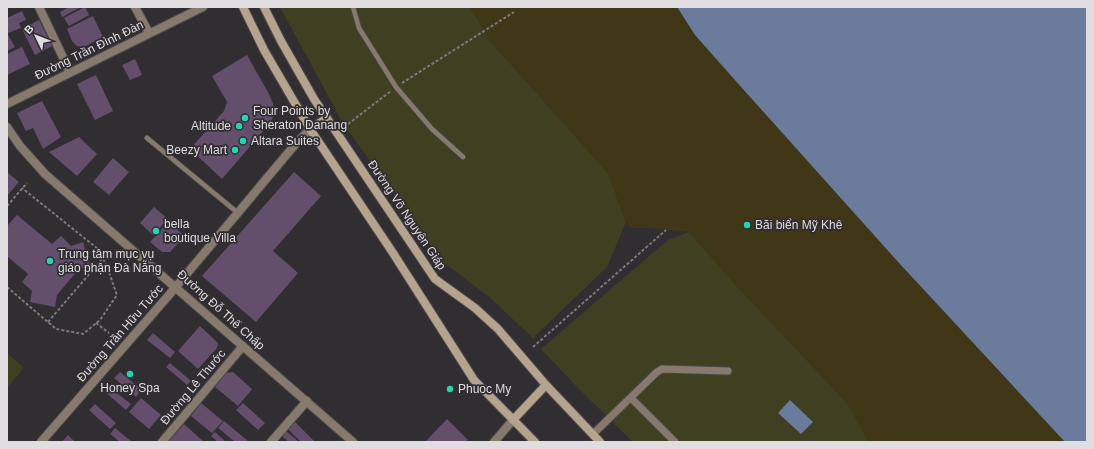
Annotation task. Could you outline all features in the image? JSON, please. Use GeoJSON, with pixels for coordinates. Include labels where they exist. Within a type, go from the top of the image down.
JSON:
{"type":"FeatureCollection","features":[{"type":"Feature","properties":{"kind":"main road"},"geometry":{"type":"LineString","coordinates":[[243,7],[264,50],[310,129],[393,253],[474,380],[535,442]]}},
{"type":"Feature","properties":{"kind":"main road","name":"Đường Võ Nguyên Giáp"},"geometry":{"type":"LineString","coordinates":[[264,7],[281,41],[327,118],[435,279],[481,313],[498,329],[546,385],[600,442]]}},
{"type":"Feature","properties":{"kind":"main road"},"geometry":{"type":"LineString","coordinates":[[310,129],[327,118]]}},
{"type":"Feature","properties":{"kind":"main road"},"geometry":{"type":"LineString","coordinates":[[514,420],[546,385]]}},
{"type":"Feature","properties":{"kind":"street"},"geometry":{"type":"LineString","coordinates":[[39,7],[70,72]]}},
{"type":"Feature","properties":{"kind":"street"},"geometry":{"type":"LineString","coordinates":[[135,7],[148,34]]}},
{"type":"Feature","properties":{"kind":"street","name":"Đường Trần Đình Đàn"},"geometry":{"type":"LineString","coordinates":[[7,104],[203,7]]}},
{"type":"Feature","properties":{"kind":"street","name":"Đường Đỗ Thế Chấp"},"geometry":{"type":"LineString","coordinates":[[7,127],[20,146],[45,174],[176,286],[242,346],[353,442]]}},
{"type":"Feature","properties":{"kind":"street","name":"Đường Trần Hữu Tước"},"geometry":{"type":"LineString","coordinates":[[41,442],[310,129]]}},
{"type":"Feature","properties":{"kind":"street","name":"Đường Lê Thước"},"geometry":{"type":"LineString","coordinates":[[162,442],[242,346]]}},
{"type":"Feature","properties":{"kind":"street"},"geometry":{"type":"LineString","coordinates":[[593,434],[656,372],[662,370],[728,371]]}},
{"type":"Feature","properties":{"kind":"street"},"geometry":{"type":"LineString","coordinates":[[631,398],[675,442]]}},
{"type":"Feature","properties":{"kind":"street"},"geometry":{"type":"LineString","coordinates":[[271,442],[307,401]]}},
{"type":"Feature","properties":{"kind":"street"},"geometry":{"type":"LineString","coordinates":[[494,442],[514,420]]}},
{"type":"Feature","properties":{"kind":"lane"},"geometry":{"type":"LineString","coordinates":[[353,7],[359,28],[396,87],[432,130],[463,156]]}},
{"type":"Feature","properties":{"kind":"lane"},"geometry":{"type":"LineString","coordinates":[[147,138],[238,213]]}},
{"type":"Feature","properties":{"kind":"path"},"geometry":{"type":"LineString","coordinates":[[343,128],[396,87],[514,12]]}},
{"type":"Feature","properties":{"kind":"path"},"geometry":{"type":"LineString","coordinates":[[7,206],[27,183]]}},
{"type":"Feature","properties":{"kind":"path"},"geometry":{"type":"LineString","coordinates":[[7,287],[56,329],[83,334],[96,323],[117,295],[98,250],[22,188]]}},
{"type":"Feature","properties":{"kind":"path"},"geometry":{"type":"LineString","coordinates":[[533,347],[666,230]]}},
{"type":"Feature","properties":{"kind":"path"},"geometry":{"type":"LineString","coordinates":[[48,322],[102,258]]}},
{"type":"Feature","properties":{"kind":"path"},"geometry":{"type":"LineString","coordinates":[[96,323],[109,333]]}},
{"type":"Feature","properties":{"kind":"green space"},"geometry":{"type":"Polygon","coordinates":[[[280,7],[470,7],[492,43],[608,173],[626,222],[607,267],[533,338],[488,296],[443,262],[344,125],[280,7]]]}},
{"type":"Feature","properties":{"kind":"green space"},"geometry":{"type":"Polygon","coordinates":[[[689,232],[736,285],[848,404],[869,442],[633,442],[541,349],[668,240],[689,232]]]}},
{"type":"Feature","properties":{"kind":"green space"},"geometry":{"type":"Polygon","coordinates":[[[7,353],[24,368],[7,388],[7,353]]]}},
{"type":"Feature","properties":{"kind":"sand","name":"Bãi biển Mỹ Khê"},"geometry":{"type":"Polygon","coordinates":[[[470,7],[677,7],[695,35],[899,263],[1065,442],[869,442],[848,404],[736,285],[689,232],[652,228],[631,228],[626,222],[608,173],[492,43],[470,7]]]}},
{"type":"Feature","properties":{"kind":"water"},"geometry":{"type":"Polygon","coordinates":[[[677,7],[1087,7],[1087,442],[1065,442],[899,263],[742,88],[695,35],[677,7]]]}},
{"type":"Feature","properties":{"kind":"water"},"geometry":{"type":"Polygon","coordinates":[[[790,400],[813,422],[801,434],[778,413],[790,400]]]}},
{"type":"Feature","properties":{"kind":"building"},"geometry":{"type":"Polygon","coordinates":[[[69,7],[81,7],[62,17],[60,12],[69,7]]]}},
{"type":"Feature","properties":{"kind":"building"},"geometry":{"type":"Polygon","coordinates":[[[85,7],[89,15],[69,26],[64,18],[85,7]]]}},
{"type":"Feature","properties":{"kind":"building"},"geometry":{"type":"Polygon","coordinates":[[[22,11],[26,20],[19,23],[21,28],[8,33],[7,18],[22,11]]]}},
{"type":"Feature","properties":{"kind":"building"},"geometry":{"type":"Polygon","coordinates":[[[93,16],[103,37],[84,47],[77,46],[72,41],[67,29],[93,16]]]}},
{"type":"Feature","properties":{"kind":"building"},"geometry":{"type":"Polygon","coordinates":[[[39,20],[52,46],[35,55],[22,29],[39,20]]]}},
{"type":"Feature","properties":{"kind":"building"},"geometry":{"type":"Polygon","coordinates":[[[7,33],[15,47],[7,51],[7,33]]]}},
{"type":"Feature","properties":{"kind":"building"},"geometry":{"type":"Polygon","coordinates":[[[22,47],[30,64],[7,75],[7,54],[22,47]]]}},
{"type":"Feature","properties":{"kind":"building","name":"Four Points by Sheraton Danang"},"geometry":{"type":"Polygon","coordinates":[[[247,55],[269,94],[273,104],[274,114],[271,122],[222,179],[190,149],[224,111],[227,102],[212,76],[247,55]]]}},
{"type":"Feature","properties":{"kind":"building"},"geometry":{"type":"Polygon","coordinates":[[[135,59],[142,75],[130,80],[122,65],[135,59]]]}},
{"type":"Feature","properties":{"kind":"building"},"geometry":{"type":"Polygon","coordinates":[[[96,75],[113,111],[95,120],[77,84],[96,75]]]}},
{"type":"Feature","properties":{"kind":"building"},"geometry":{"type":"Polygon","coordinates":[[[42,101],[61,137],[43,149],[33,128],[26,131],[17,113],[42,101]]]}},
{"type":"Feature","properties":{"kind":"building"},"geometry":{"type":"Polygon","coordinates":[[[79,137],[97,154],[77,176],[49,152],[79,137]]]}},
{"type":"Feature","properties":{"kind":"building"},"geometry":{"type":"Polygon","coordinates":[[[113,158],[129,172],[109,195],[93,182],[113,158]]]}},
{"type":"Feature","properties":{"kind":"building"},"geometry":{"type":"Polygon","coordinates":[[[7,172],[19,182],[7,196],[7,172]]]}},
{"type":"Feature","properties":{"kind":"building"},"geometry":{"type":"Polygon","coordinates":[[[294,172],[321,196],[273,251],[298,273],[256,322],[202,276],[294,172]]]}},
{"type":"Feature","properties":{"kind":"building"},"geometry":{"type":"Polygon","coordinates":[[[154,207],[168,219],[153,235],[140,223],[154,207]]]}},
{"type":"Feature","properties":{"kind":"building","name":"Trung tâm mục vụ giáo phận Đà Nẵng"},"geometry":{"type":"Polygon","coordinates":[[[17,215],[52,244],[61,236],[71,246],[83,242],[90,265],[78,270],[57,295],[55,307],[30,302],[32,291],[22,282],[28,274],[7,256],[7,224],[8,225],[17,215]]]}},
{"type":"Feature","properties":{"kind":"building"},"geometry":{"type":"Polygon","coordinates":[[[168,222],[185,236],[170,252],[162,252],[150,242],[168,222]]]}},
{"type":"Feature","properties":{"kind":"building"},"geometry":{"type":"Polygon","coordinates":[[[200,326],[218,343],[217,348],[198,369],[178,351],[200,326]]]}},
{"type":"Feature","properties":{"kind":"building"},"geometry":{"type":"Polygon","coordinates":[[[153,333],[175,352],[170,358],[147,340],[153,333]]]}},
{"type":"Feature","properties":{"kind":"building"},"geometry":{"type":"Polygon","coordinates":[[[170,363],[191,381],[187,385],[166,367],[170,363]]]}},
{"type":"Feature","properties":{"kind":"building"},"geometry":{"type":"Polygon","coordinates":[[[120,372],[142,390],[136,397],[114,378],[120,372]]]}},
{"type":"Feature","properties":{"kind":"building"},"geometry":{"type":"Polygon","coordinates":[[[233,372],[252,389],[238,406],[215,387],[226,373],[233,372]]]}},
{"type":"Feature","properties":{"kind":"building"},"geometry":{"type":"Polygon","coordinates":[[[109,387],[131,404],[126,410],[105,392],[109,387]]]}},
{"type":"Feature","properties":{"kind":"building"},"geometry":{"type":"Polygon","coordinates":[[[141,398],[161,415],[149,429],[129,412],[141,398]]]}},
{"type":"Feature","properties":{"kind":"building"},"geometry":{"type":"Polygon","coordinates":[[[201,403],[223,421],[212,433],[191,416],[201,403]]]}},
{"type":"Feature","properties":{"kind":"building"},"geometry":{"type":"Polygon","coordinates":[[[243,403],[265,423],[258,430],[236,410],[243,403]]]}},
{"type":"Feature","properties":{"kind":"building"},"geometry":{"type":"Polygon","coordinates":[[[95,404],[116,423],[110,429],[89,410],[95,404]]]}},
{"type":"Feature","properties":{"kind":"building"},"geometry":{"type":"Polygon","coordinates":[[[447,419],[468,440],[465,442],[425,442],[447,419]]]}},
{"type":"Feature","properties":{"kind":"building"},"geometry":{"type":"Polygon","coordinates":[[[224,421],[248,441],[235,442],[218,428],[224,421]]]}},
{"type":"Feature","properties":{"kind":"building"},"geometry":{"type":"Polygon","coordinates":[[[295,422],[315,442],[301,442],[288,429],[295,422]]]}},
{"type":"Feature","properties":{"kind":"building"},"geometry":{"type":"Polygon","coordinates":[[[184,424],[204,442],[169,441],[184,424]]]}},
{"type":"Feature","properties":{"kind":"building"},"geometry":{"type":"Polygon","coordinates":[[[115,428],[132,442],[120,442],[110,434],[115,428]]]}},
{"type":"Feature","properties":{"kind":"building"},"geometry":{"type":"Polygon","coordinates":[[[286,431],[299,442],[289,442],[282,436],[286,431]]]}},
{"type":"Feature","properties":{"kind":"building"},"geometry":{"type":"Polygon","coordinates":[[[215,432],[226,442],[218,442],[211,436],[215,432]]]}},
{"type":"Feature","properties":{"kind":"building"},"geometry":{"type":"Polygon","coordinates":[[[68,435],[75,442],[62,442],[68,435]]]}},
{"type":"Feature","properties":{"kind":"place","name":"Four Points by Sheraton Danang"},"geometry":{"type":"Point","coordinates":[245,118]}},
{"type":"Feature","properties":{"kind":"place","name":"Altitude"},"geometry":{"type":"Point","coordinates":[239,126]}},
{"type":"Feature","properties":{"kind":"place","name":"Altara Suites"},"geometry":{"type":"Point","coordinates":[243,141]}},
{"type":"Feature","properties":{"kind":"place","name":"Beezy Mart"},"geometry":{"type":"Point","coordinates":[235,150]}},
{"type":"Feature","properties":{"kind":"place","name":"Bãi biển Mỹ Khê"},"geometry":{"type":"Point","coordinates":[747,225]}},
{"type":"Feature","properties":{"kind":"place","name":"bella boutique Villa"},"geometry":{"type":"Point","coordinates":[156,231]}},
{"type":"Feature","properties":{"kind":"place","name":"Trung tâm mục vụ giáo phận Đà Nẵng"},"geometry":{"type":"Point","coordinates":[50,261]}},
{"type":"Feature","properties":{"kind":"place","name":"Honey Spa"},"geometry":{"type":"Point","coordinates":[130,374]}},
{"type":"Feature","properties":{"kind":"place","name":"Phuoc My"},"geometry":{"type":"Point","coordinates":[450,389]}}]}
